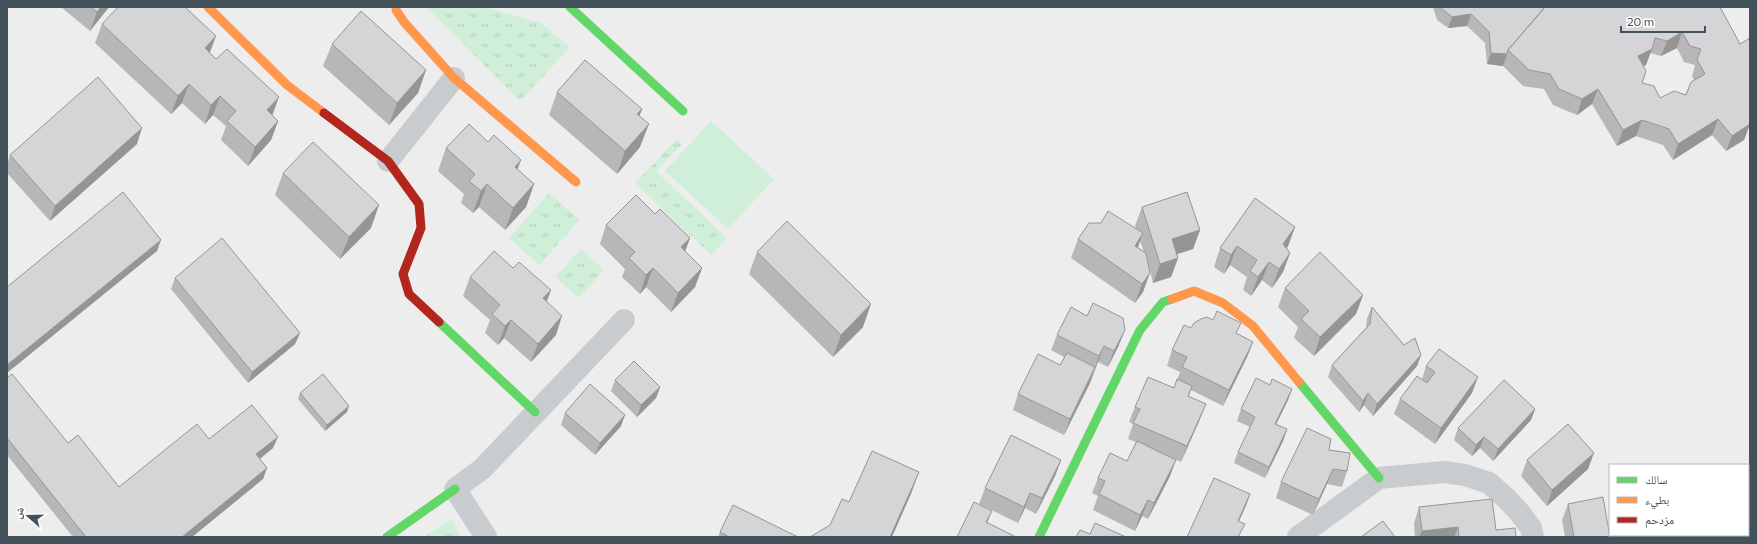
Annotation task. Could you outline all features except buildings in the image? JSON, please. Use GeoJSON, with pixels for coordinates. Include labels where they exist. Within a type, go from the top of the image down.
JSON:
{"type":"FeatureCollection","features":[{"type":"Feature","properties":{"kind":"street"},"geometry":{"type":"LineString","coordinates":[[208,7],[287,85],[388,161],[419,204],[421,228],[403,274],[409,294],[535,412]]}},
{"type":"Feature","properties":{"kind":"street"},"geometry":{"type":"LineString","coordinates":[[396,7],[396,10],[404,22],[454,78],[576,182]]}},
{"type":"Feature","properties":{"kind":"street"},"geometry":{"type":"LineString","coordinates":[[570,7],[683,111]]}},
{"type":"Feature","properties":{"kind":"street"},"geometry":{"type":"LineString","coordinates":[[388,161],[454,78]]}},
{"type":"Feature","properties":{"kind":"street"},"geometry":{"type":"LineString","coordinates":[[1039,537],[1140,330],[1163,302],[1194,291],[1223,303],[1253,326],[1379,478]]}},
{"type":"Feature","properties":{"kind":"street"},"geometry":{"type":"LineString","coordinates":[[387,537],[482,469],[624,320]]}},
{"type":"Feature","properties":{"kind":"street"},"geometry":{"type":"LineString","coordinates":[[1298,537],[1379,478],[1444,472],[1465,475],[1489,483],[1520,512],[1530,528],[1533,537]]}},
{"type":"Feature","properties":{"kind":"street"},"geometry":{"type":"LineString","coordinates":[[455,489],[486,537]]}},
{"type":"Feature","properties":{"kind":"green space"},"geometry":{"type":"Polygon","coordinates":[[[426,7],[485,7],[541,23],[570,47],[520,101],[426,7]]]}},
{"type":"Feature","properties":{"kind":"green space"},"geometry":{"type":"Polygon","coordinates":[[[711,121],[774,179],[728,229],[665,171],[711,121]]]}},
{"type":"Feature","properties":{"kind":"green space"},"geometry":{"type":"Polygon","coordinates":[[[677,139],[682,144],[656,171],[727,238],[711,255],[635,183],[677,139]]]}},
{"type":"Feature","properties":{"kind":"green space"},"geometry":{"type":"Polygon","coordinates":[[[549,193],[580,220],[539,265],[509,238],[549,193]]]}},
{"type":"Feature","properties":{"kind":"green space"},"geometry":{"type":"Polygon","coordinates":[[[581,249],[604,270],[579,298],[555,277],[581,249]]]}},
{"type":"Feature","properties":{"kind":"green space"},"geometry":{"type":"Polygon","coordinates":[[[452,519],[460,537],[424,537],[452,519]]]}},
{"type":"Feature","properties":{"kind":"traffic: fast"},"geometry":{"type":"LineString","coordinates":[[570,7],[683,111]]}},
{"type":"Feature","properties":{"kind":"traffic: fast"},"geometry":{"type":"LineString","coordinates":[[1039,537],[1140,330],[1163,302],[1172,299]]}},
{"type":"Feature","properties":{"kind":"traffic: fast"},"geometry":{"type":"LineString","coordinates":[[439,322],[535,412]]}},
{"type":"Feature","properties":{"kind":"traffic: fast"},"geometry":{"type":"LineString","coordinates":[[1299,382],[1379,478]]}},
{"type":"Feature","properties":{"kind":"traffic: fast"},"geometry":{"type":"LineString","coordinates":[[387,537],[455,489]]}},
{"type":"Feature","properties":{"kind":"traffic: slow"},"geometry":{"type":"LineString","coordinates":[[208,7],[287,85],[324,113]]}},
{"type":"Feature","properties":{"kind":"traffic: slow"},"geometry":{"type":"LineString","coordinates":[[396,7],[396,10],[404,22],[454,78],[576,182]]}},
{"type":"Feature","properties":{"kind":"traffic: slow"},"geometry":{"type":"LineString","coordinates":[[1172,299],[1194,291],[1223,303],[1253,326],[1299,382]]}},
{"type":"Feature","properties":{"kind":"traffic: jam"},"geometry":{"type":"LineString","coordinates":[[324,113],[388,161],[419,204],[421,228],[403,274],[409,294],[439,322]]}}]}
